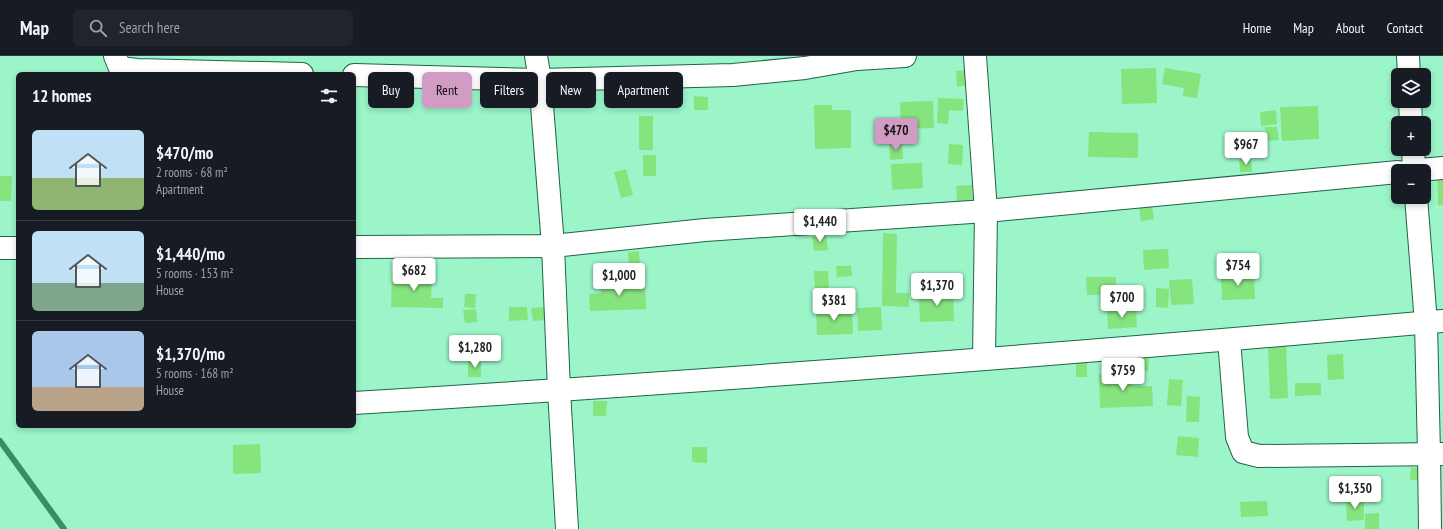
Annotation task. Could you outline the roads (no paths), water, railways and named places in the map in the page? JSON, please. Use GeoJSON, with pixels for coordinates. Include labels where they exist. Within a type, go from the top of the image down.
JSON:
{"type":"FeatureCollection","features":[{"type":"Feature","properties":{"kind":"street"},"geometry":{"type":"LineString","coordinates":[[115,56],[120,68],[137,70],[220,72]]}},
{"type":"Feature","properties":{"kind":"street"},"geometry":{"type":"LineString","coordinates":[[536,56],[540,80],[553,246],[567,529]]}},
{"type":"Feature","properties":{"kind":"street"},"geometry":{"type":"LineString","coordinates":[[356,75],[540,80],[733,75],[805,68],[857,60],[905,56]]}},
{"type":"Feature","properties":{"kind":"street"},"geometry":{"type":"LineString","coordinates":[[975,56],[986,211],[984,360]]}},
{"type":"Feature","properties":{"kind":"street"},"geometry":{"type":"LineString","coordinates":[[1408,56],[1409,68]]}},
{"type":"Feature","properties":{"kind":"street"},"geometry":{"type":"LineString","coordinates":[[1431,169],[1443,168]]}},
{"type":"Feature","properties":{"kind":"street"},"geometry":{"type":"LineString","coordinates":[[356,247],[553,246],[705,230],[986,211],[1391,173]]}},
{"type":"Feature","properties":{"kind":"street"},"geometry":{"type":"LineString","coordinates":[[1417,204],[1434,322],[1436,454],[1430,529]]}},
{"type":"Feature","properties":{"kind":"street"},"geometry":{"type":"LineString","coordinates":[[0,248],[16,248]]}},
{"type":"Feature","properties":{"kind":"street"},"geometry":{"type":"LineString","coordinates":[[356,403],[984,360],[1434,322]]}},
{"type":"Feature","properties":{"kind":"street"},"geometry":{"type":"LineString","coordinates":[[1229,340],[1237,437],[1243,452],[1259,456],[1436,454]]}},
{"type":"Feature","properties":{"kind":"waterway"},"geometry":{"type":"LineString","coordinates":[[0,441],[64,529]]}}]}
